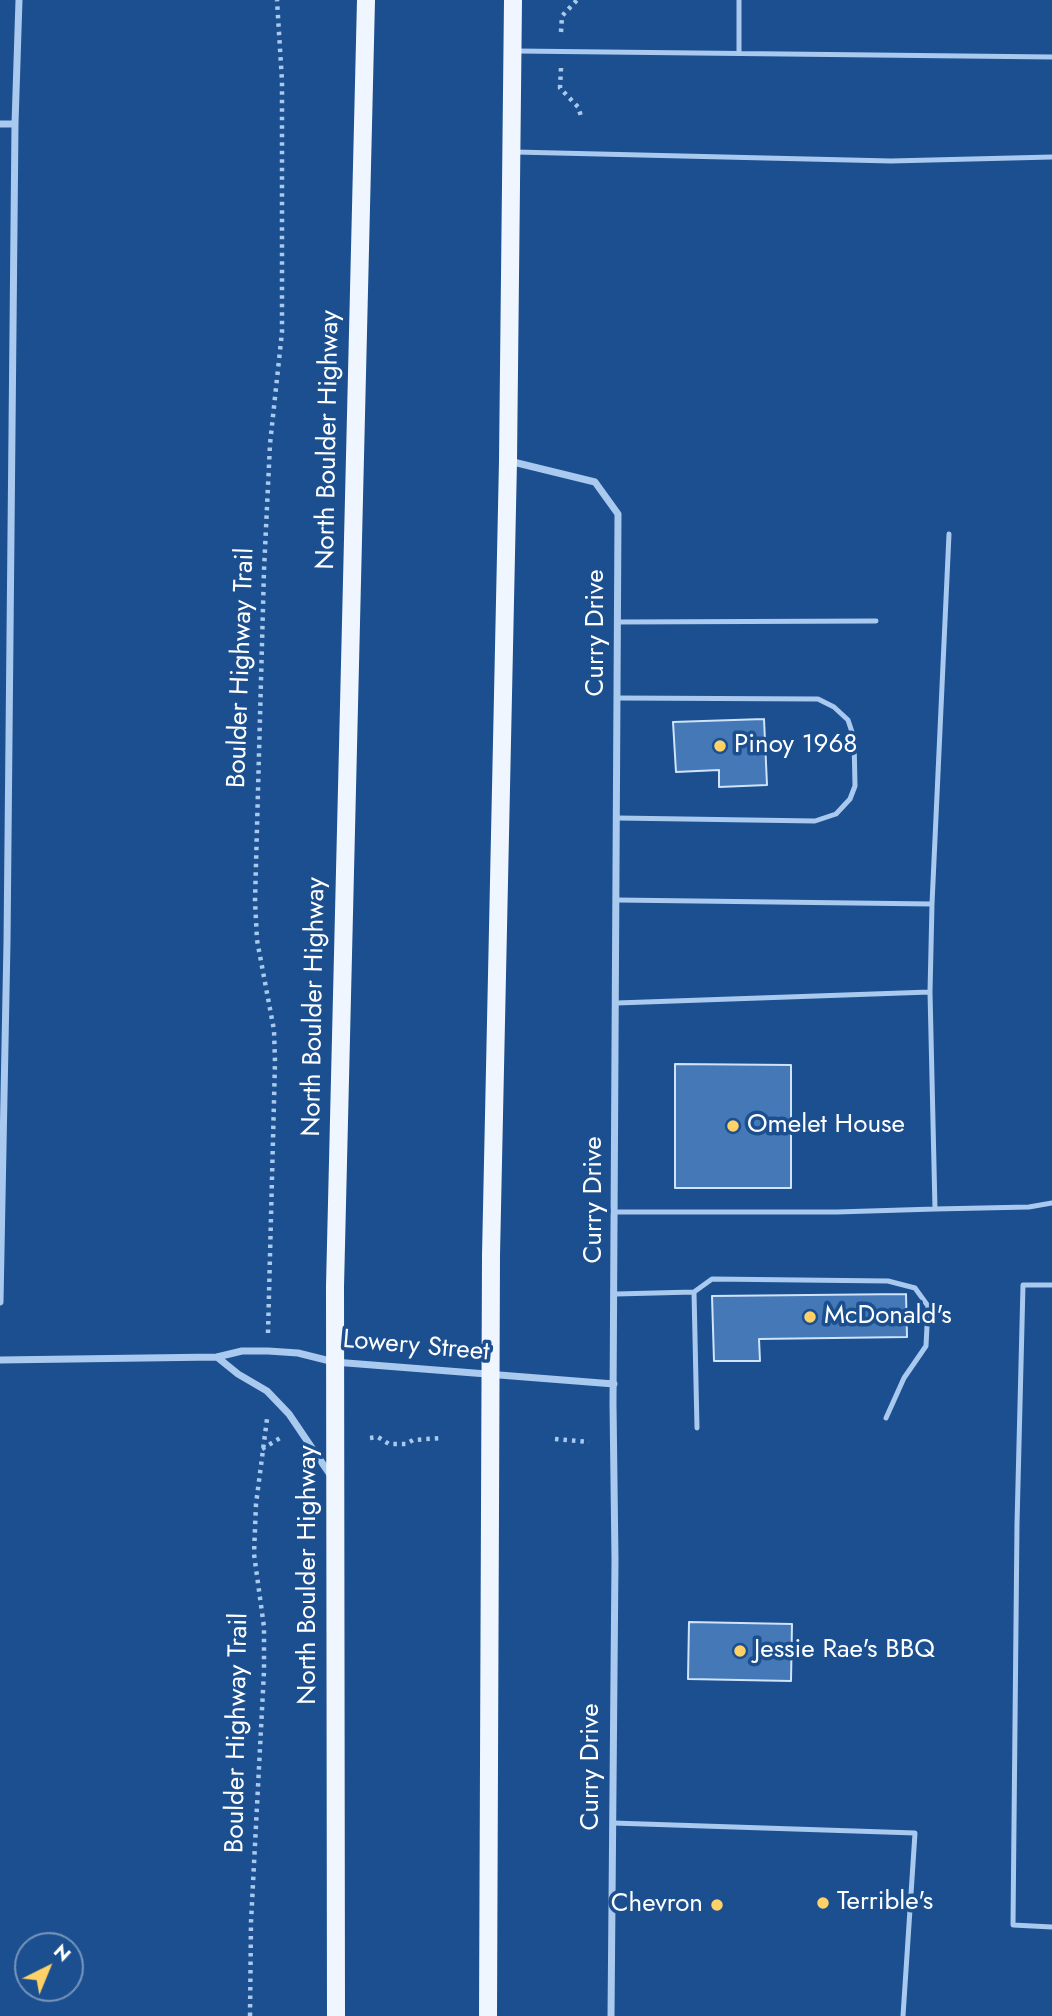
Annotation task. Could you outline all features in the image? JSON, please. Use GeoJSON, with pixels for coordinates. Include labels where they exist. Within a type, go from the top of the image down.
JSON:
{"type":"FeatureCollection","features":[{"type":"Feature","properties":{"kind":"main road","name":"North Boulder Highway"},"geometry":{"type":"LineString","coordinates":[[336,2016],[334,1362],[366,0]]}},
{"type":"Feature","properties":{"kind":"main road"},"geometry":{"type":"LineString","coordinates":[[488,2016],[491,1255],[508,461],[513,0]]}},
{"type":"Feature","properties":{"kind":"street"},"geometry":{"type":"LineString","coordinates":[[0,1302],[15,124],[19,0]]}},
{"type":"Feature","properties":{"kind":"street"},"geometry":{"type":"LineString","coordinates":[[0,124],[15,124]]}},
{"type":"Feature","properties":{"kind":"street","name":"Curry Drive"},"geometry":{"type":"LineString","coordinates":[[508,461],[595,482],[618,514],[611,2016]]}},
{"type":"Feature","properties":{"kind":"street"},"geometry":{"type":"LineString","coordinates":[[0,537],[11,537]]}},
{"type":"Feature","properties":{"kind":"street","name":"Lowery Street"},"geometry":{"type":"LineString","coordinates":[[0,1360],[217,1357],[242,1350],[268,1351],[298,1353],[334,1362],[614,1384]]}},
{"type":"Feature","properties":{"kind":"street"},"geometry":{"type":"LineString","coordinates":[[217,1357],[238,1374],[267,1391],[289,1414],[334,1481]]}},
{"type":"Feature","properties":{"kind":"lane"},"geometry":{"type":"LineString","coordinates":[[739,0],[739,53]]}},
{"type":"Feature","properties":{"kind":"lane"},"geometry":{"type":"LineString","coordinates":[[513,51],[1052,57]]}},
{"type":"Feature","properties":{"kind":"lane"},"geometry":{"type":"LineString","coordinates":[[512,152],[891,161],[1052,157]]}},
{"type":"Feature","properties":{"kind":"lane"},"geometry":{"type":"LineString","coordinates":[[935,1209],[930,992],[949,534]]}},
{"type":"Feature","properties":{"kind":"lane"},"geometry":{"type":"LineString","coordinates":[[618,622],[876,621]]}},
{"type":"Feature","properties":{"kind":"lane"},"geometry":{"type":"LineString","coordinates":[[618,698],[818,699],[834,707],[848,720],[854,738],[855,786],[850,799],[836,814],[815,821],[618,818]]}},
{"type":"Feature","properties":{"kind":"lane"},"geometry":{"type":"LineString","coordinates":[[617,900],[932,904]]}},
{"type":"Feature","properties":{"kind":"lane"},"geometry":{"type":"LineString","coordinates":[[617,1003],[930,992]]}},
{"type":"Feature","properties":{"kind":"lane"},"geometry":{"type":"LineString","coordinates":[[615,1212],[837,1212],[1029,1207],[1052,1203]]}},
{"type":"Feature","properties":{"kind":"lane"},"geometry":{"type":"LineString","coordinates":[[615,1294],[694,1292],[712,1279],[888,1281],[915,1288],[928,1306],[926,1346],[905,1378],[886,1418]]}},
{"type":"Feature","properties":{"kind":"lane"},"geometry":{"type":"LineString","coordinates":[[1052,1285],[1023,1285],[1016,1578],[1013,1912],[1013,1925],[1052,1927]]}},
{"type":"Feature","properties":{"kind":"lane"},"geometry":{"type":"LineString","coordinates":[[694,1292],[697,1428]]}},
{"type":"Feature","properties":{"kind":"lane"},"geometry":{"type":"LineString","coordinates":[[613,1823],[915,1833],[903,2016]]}},
{"type":"Feature","properties":{"kind":"path","name":"Boulder Highway Trail"},"geometry":{"type":"LineString","coordinates":[[268,1336],[275,1062],[274,1030],[257,940],[255,901],[264,558],[270,444],[282,332],[282,81],[277,0]]}},
{"type":"Feature","properties":{"kind":"path","name":"Boulder Highway Trail"},"geometry":{"type":"LineString","coordinates":[[250,2016],[251,1922],[264,1671],[264,1627],[254,1554],[256,1504],[268,1411]]}},
{"type":"Feature","properties":{"kind":"path"},"geometry":{"type":"LineString","coordinates":[[262,1449],[287,1434]]}},
{"type":"Feature","properties":{"kind":"path"},"geometry":{"type":"LineString","coordinates":[[370,1438],[378,1437],[388,1444],[407,1444],[414,1440],[442,1438]]}},
{"type":"Feature","properties":{"kind":"path"},"geometry":{"type":"LineString","coordinates":[[555,1439],[589,1442]]}},
{"type":"Feature","properties":{"kind":"building","name":"Pinoy 1968"},"geometry":{"type":"Polygon","coordinates":[[[764,719],[767,785],[719,787],[719,770],[676,772],[673,722],[764,719]]]}},
{"type":"Feature","properties":{"kind":"building","name":"Omelet House"},"geometry":{"type":"Polygon","coordinates":[[[675,1064],[791,1065],[791,1188],[675,1188],[675,1064]]]}},
{"type":"Feature","properties":{"kind":"building","name":"McDonald's"},"geometry":{"type":"Polygon","coordinates":[[[906,1294],[907,1337],[759,1339],[760,1361],[714,1361],[712,1296],[906,1294]]]}},
{"type":"Feature","properties":{"kind":"building","name":"Jessie Rae's BBQ"},"geometry":{"type":"Polygon","coordinates":[[[689,1622],[792,1624],[791,1681],[688,1679],[689,1622]]]}},
{"type":"Feature","properties":{"kind":"place","name":"Pinoy 1968"},"geometry":{"type":"Point","coordinates":[720,746]}},
{"type":"Feature","properties":{"kind":"place","name":"Omelet House"},"geometry":{"type":"Point","coordinates":[733,1126]}},
{"type":"Feature","properties":{"kind":"place","name":"McDonald's"},"geometry":{"type":"Point","coordinates":[810,1317]}},
{"type":"Feature","properties":{"kind":"place","name":"Jessie Rae's BBQ"},"geometry":{"type":"Point","coordinates":[740,1651]}},
{"type":"Feature","properties":{"kind":"place","name":"Terrible's"},"geometry":{"type":"Point","coordinates":[823,1903]}},
{"type":"Feature","properties":{"kind":"place","name":"Chevron"},"geometry":{"type":"Point","coordinates":[717,1905]}}]}
